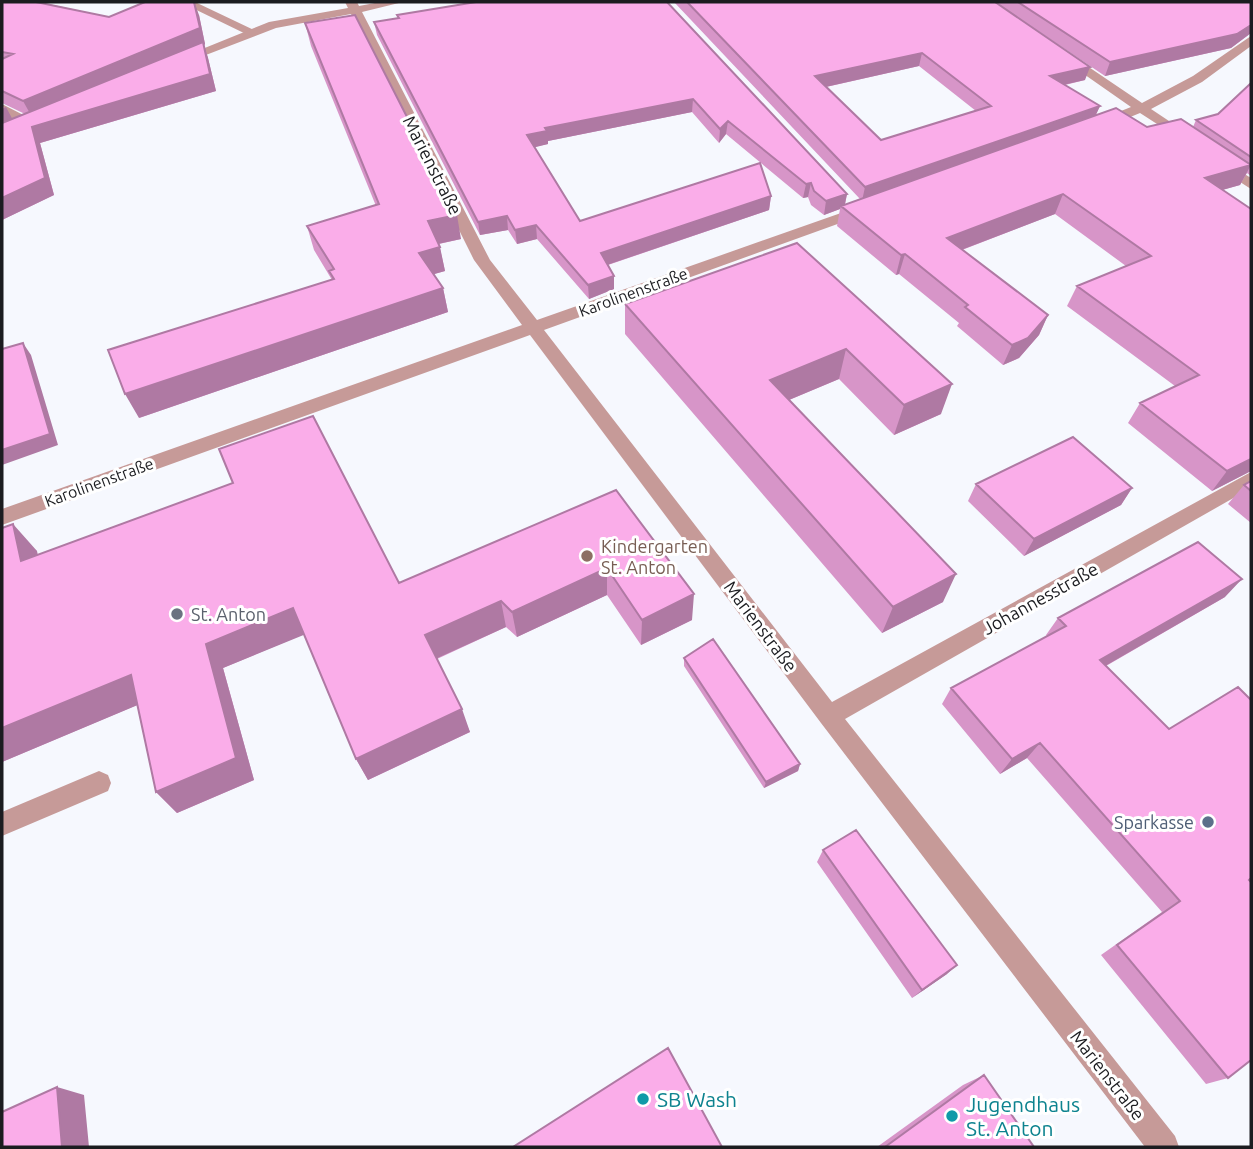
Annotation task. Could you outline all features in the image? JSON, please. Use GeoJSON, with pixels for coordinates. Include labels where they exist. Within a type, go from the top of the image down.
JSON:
{"type":"FeatureCollection","features":[{"type":"Feature","properties":{"kind":"street"},"geometry":{"type":"LineString","coordinates":[[186,2],[252,32]]}},
{"type":"Feature","properties":{"kind":"street"},"geometry":{"type":"LineString","coordinates":[[170,65],[252,32],[283,23],[352,5],[397,2]]}},
{"type":"Feature","properties":{"kind":"street","name":"Marienstraße"},"geometry":{"type":"LineString","coordinates":[[352,5],[482,260],[507,296],[1164,1147]]}},
{"type":"Feature","properties":{"kind":"street"},"geometry":{"type":"LineString","coordinates":[[1091,127],[1142,109],[1200,80],[1251,40]]}},
{"type":"Feature","properties":{"kind":"street"},"geometry":{"type":"LineString","coordinates":[[1052,48],[1251,185]]}},
{"type":"Feature","properties":{"kind":"street"},"geometry":{"type":"LineString","coordinates":[[2,108],[37,121],[11,132]]}},
{"type":"Feature","properties":{"kind":"street","name":"Karolinenstraße"},"geometry":{"type":"LineString","coordinates":[[2,517],[534,328],[855,206],[885,202]]}},
{"type":"Feature","properties":{"kind":"street","name":"Johannesstraße"},"geometry":{"type":"LineString","coordinates":[[829,716],[1251,480]]}},
{"type":"Feature","properties":{"kind":"street"},"geometry":{"type":"LineString","coordinates":[[2,824],[99,783]]}},
{"type":"Feature","properties":{"kind":"building"},"geometry":{"type":"Polygon","coordinates":[[[2,2],[36,2],[109,17],[145,2],[194,2],[200,28],[23,101],[2,91],[2,59],[13,54],[2,52],[2,2]]]}},
{"type":"Feature","properties":{"kind":"building"},"geometry":{"type":"Polygon","coordinates":[[[476,2],[667,2],[847,194],[826,201],[814,191],[811,183],[806,184],[728,121],[720,129],[693,99],[545,128],[547,131],[527,135],[580,221],[760,163],[771,196],[601,253],[614,276],[588,285],[536,225],[515,230],[507,216],[478,222],[374,22],[399,18],[397,15],[476,2]]]}},
{"type":"Feature","properties":{"kind":"building"},"geometry":{"type":"Polygon","coordinates":[[[687,2],[995,2],[1090,67],[1050,76],[1100,106],[865,187],[687,2]],[[922,53],[815,76],[881,140],[991,106],[922,53]]]}},
{"type":"Feature","properties":{"kind":"building"},"geometry":{"type":"Polygon","coordinates":[[[1018,2],[1251,2],[1251,25],[1237,34],[1110,62],[1018,2]]]}},
{"type":"Feature","properties":{"kind":"building"},"geometry":{"type":"Polygon","coordinates":[[[355,15],[457,215],[428,221],[440,247],[419,253],[443,288],[125,394],[108,350],[334,279],[329,271],[334,269],[307,226],[379,204],[305,23],[355,15]]]}},
{"type":"Feature","properties":{"kind":"building"},"geometry":{"type":"Polygon","coordinates":[[[203,42],[210,74],[32,127],[45,178],[2,198],[2,123],[203,42]]]}},
{"type":"Feature","properties":{"kind":"building"},"geometry":{"type":"Polygon","coordinates":[[[1251,83],[1251,157],[1196,120],[1218,114],[1251,83]]]}},
{"type":"Feature","properties":{"kind":"building"},"geometry":{"type":"Polygon","coordinates":[[[1116,108],[1147,127],[1181,119],[1251,165],[1205,178],[1251,209],[1251,459],[1227,471],[1140,403],[1199,375],[1077,286],[1151,256],[1063,194],[947,238],[1048,315],[1028,338],[1012,345],[965,307],[968,305],[841,206],[1116,108]]]}},
{"type":"Feature","properties":{"kind":"building"},"geometry":{"type":"Polygon","coordinates":[[[797,243],[952,384],[904,405],[846,349],[770,380],[956,574],[893,607],[625,304],[797,243]]]}},
{"type":"Feature","properties":{"kind":"building"},"geometry":{"type":"Polygon","coordinates":[[[23,343],[50,434],[2,450],[2,349],[23,343]]]}},
{"type":"Feature","properties":{"kind":"building"},"geometry":{"type":"Polygon","coordinates":[[[313,416],[399,583],[616,490],[694,594],[642,620],[607,568],[512,612],[501,601],[425,635],[462,709],[356,759],[293,608],[206,644],[236,758],[156,792],[131,675],[2,728],[2,528],[13,524],[21,561],[233,483],[219,449],[313,416]]]}},
{"type":"Feature","properties":{"kind":"building"},"geometry":{"type":"Polygon","coordinates":[[[1073,437],[1132,488],[1034,539],[976,484],[1073,437]]]}},
{"type":"Feature","properties":{"kind":"building"},"geometry":{"type":"Polygon","coordinates":[[[1251,481],[1251,491],[1244,485],[1251,481]]]}},
{"type":"Feature","properties":{"kind":"building"},"geometry":{"type":"Polygon","coordinates":[[[1198,542],[1242,579],[1100,660],[1169,729],[1238,687],[1251,700],[1251,1060],[1228,1078],[1117,945],[1180,901],[1040,743],[1012,759],[951,688],[1066,626],[1058,618],[1198,542]]]}},
{"type":"Feature","properties":{"kind":"building"},"geometry":{"type":"Polygon","coordinates":[[[713,639],[800,764],[766,782],[684,658],[713,639]]]}},
{"type":"Feature","properties":{"kind":"building"},"geometry":{"type":"Polygon","coordinates":[[[856,830],[957,965],[922,990],[823,850],[856,830]]]}},
{"type":"Feature","properties":{"kind":"building","name":"SB Wash"},"geometry":{"type":"Polygon","coordinates":[[[668,1048],[722,1147],[513,1147],[668,1048]]]}},
{"type":"Feature","properties":{"kind":"building","name":"Jugendhaus St. Anton"},"geometry":{"type":"Polygon","coordinates":[[[984,1075],[1034,1147],[885,1147],[984,1075]]]}},
{"type":"Feature","properties":{"kind":"building"},"geometry":{"type":"Polygon","coordinates":[[[57,1087],[62,1147],[2,1147],[2,1112],[57,1087]]]}},
{"type":"Feature","properties":{"kind":"place","name":"Kindergarten St. Anton"},"geometry":{"type":"Point","coordinates":[587,556]}},
{"type":"Feature","properties":{"kind":"place","name":"St. Anton"},"geometry":{"type":"Point","coordinates":[177,614]}},
{"type":"Feature","properties":{"kind":"place","name":"Sparkasse"},"geometry":{"type":"Point","coordinates":[1208,822]}},
{"type":"Feature","properties":{"kind":"place","name":"SB Wash"},"geometry":{"type":"Point","coordinates":[643,1099]}},
{"type":"Feature","properties":{"kind":"place","name":"Jugendhaus St. Anton"},"geometry":{"type":"Point","coordinates":[952,1116]}}]}
